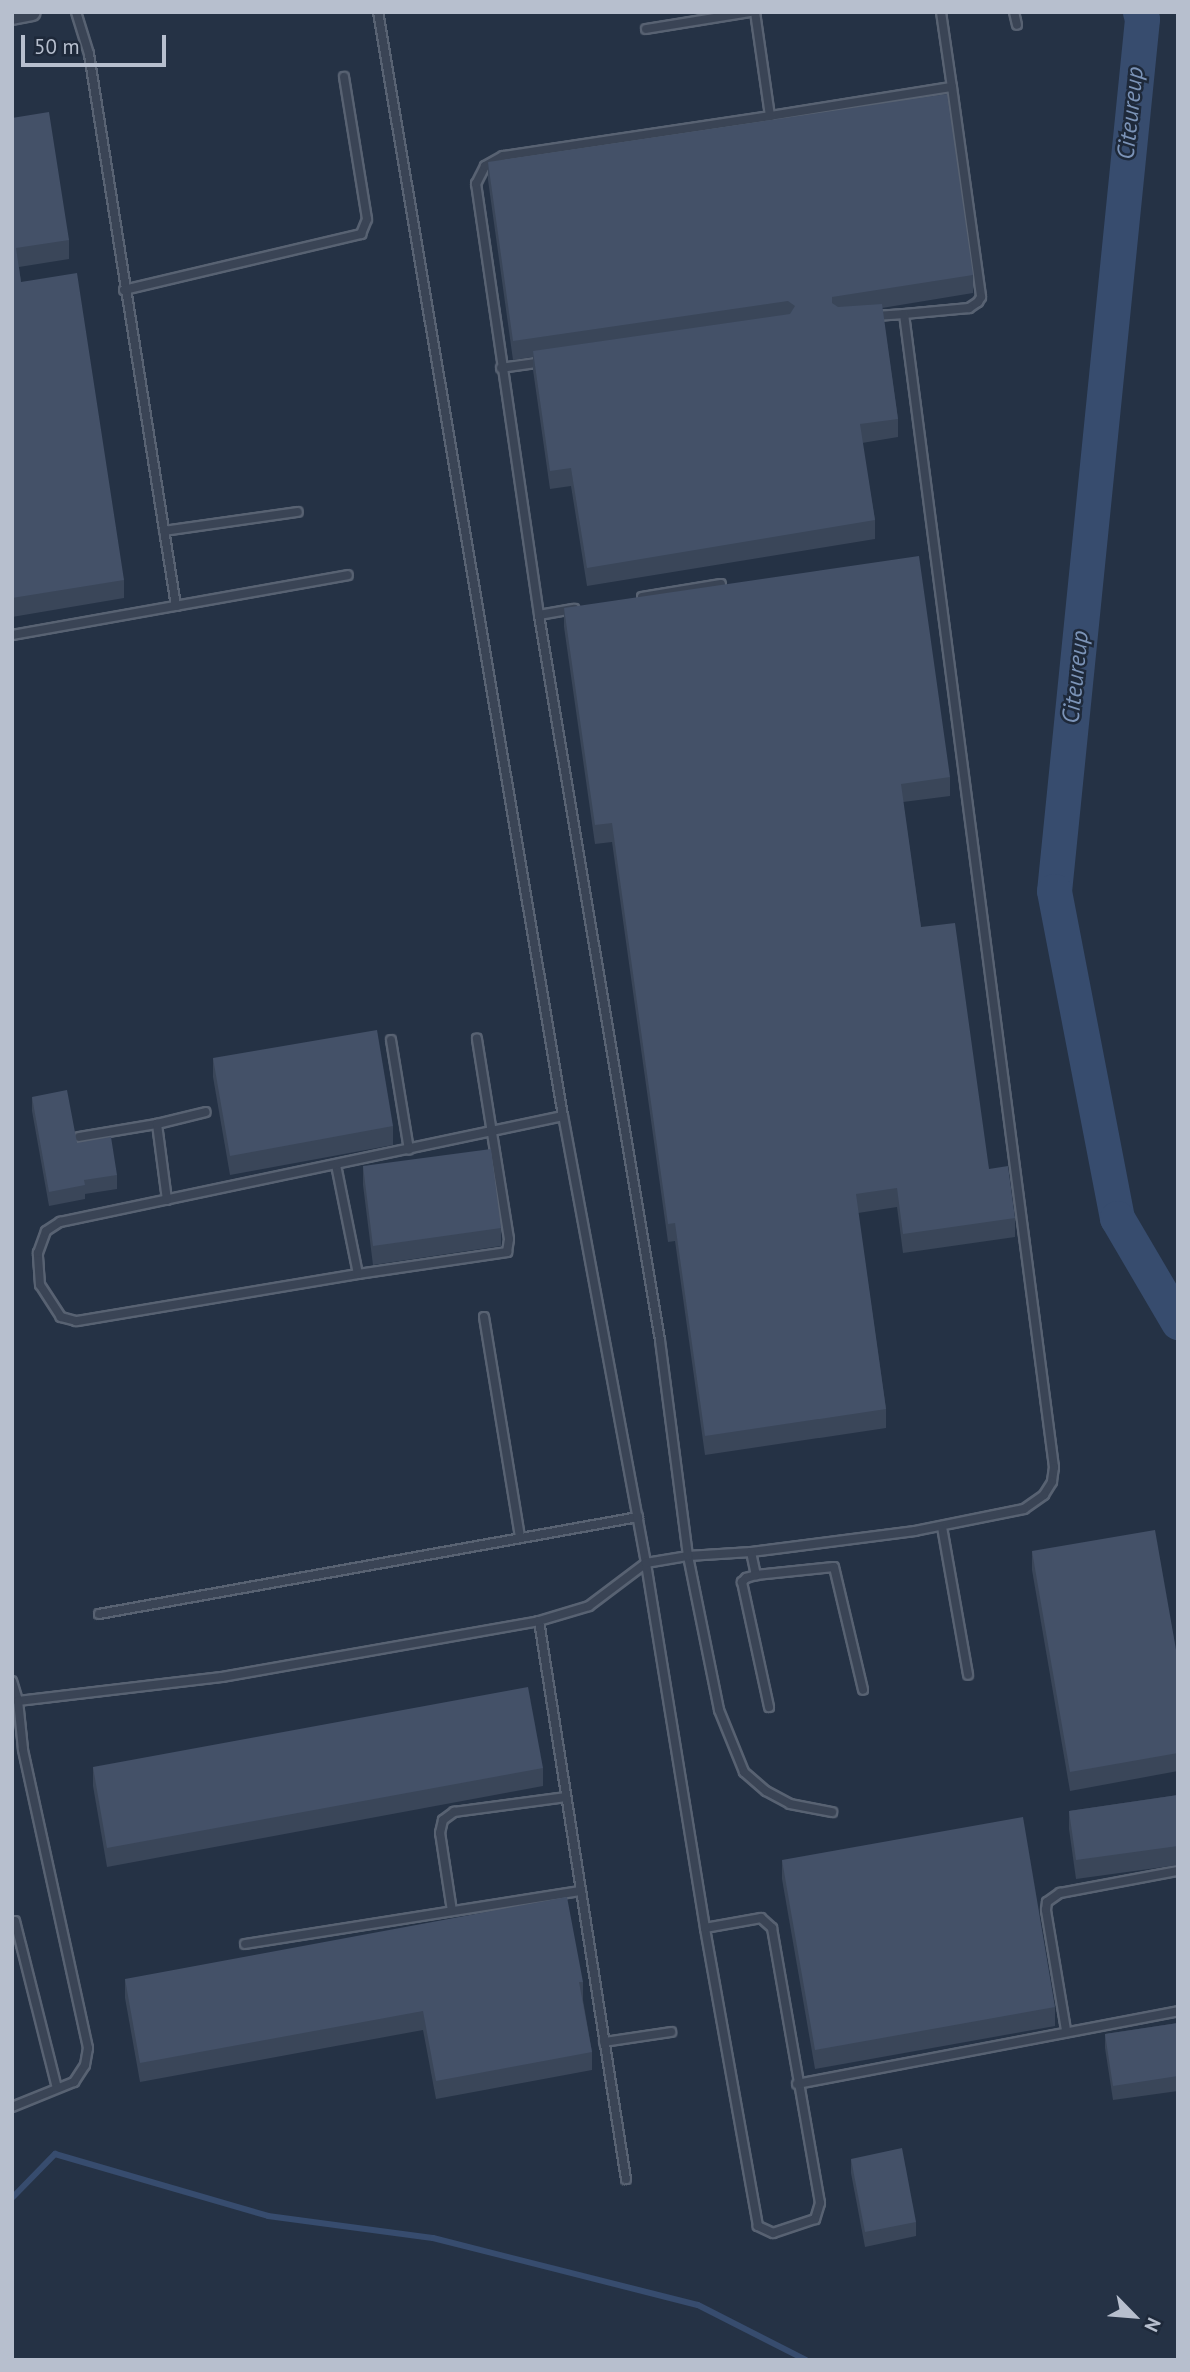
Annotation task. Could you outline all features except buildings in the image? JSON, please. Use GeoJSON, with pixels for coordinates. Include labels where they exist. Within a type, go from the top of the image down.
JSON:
{"type":"FeatureCollection","features":[{"type":"Feature","properties":{"kind":"street"},"geometry":{"type":"LineString","coordinates":[[12,16],[32,12]]}},
{"type":"Feature","properties":{"kind":"lane"},"geometry":{"type":"LineString","coordinates":[[76,12],[89,54],[124,290],[176,606]]}},
{"type":"Feature","properties":{"kind":"lane"},"geometry":{"type":"LineString","coordinates":[[378,12],[563,1116],[638,1517],[705,1928],[758,2226],[773,2233],[815,2219],[819,2211],[772,1928],[761,1918],[705,1928]]}},
{"type":"Feature","properties":{"kind":"lane"},"geometry":{"type":"LineString","coordinates":[[646,29],[753,12],[770,116]]}},
{"type":"Feature","properties":{"kind":"lane"},"geometry":{"type":"LineString","coordinates":[[865,317],[969,308],[981,297],[940,12]]}},
{"type":"Feature","properties":{"kind":"lane"},"geometry":{"type":"LineString","coordinates":[[1014,12],[1017,25]]}},
{"type":"Feature","properties":{"kind":"lane"},"geometry":{"type":"LineString","coordinates":[[124,290],[361,234],[367,219],[344,77]]}},
{"type":"Feature","properties":{"kind":"lane"},"geometry":{"type":"LineString","coordinates":[[832,1812],[790,1804],[766,1791],[744,1772],[719,1710],[688,1556],[660,1340],[539,615],[475,184],[485,166],[502,156],[952,87]]}},
{"type":"Feature","properties":{"kind":"lane"},"geometry":{"type":"LineString","coordinates":[[18,1701],[222,1677],[539,1622],[589,1606],[646,1563],[942,1527],[1024,1509],[1034,1504],[1052,1482],[1054,1468],[904,314]]}},
{"type":"Feature","properties":{"kind":"lane"},"geometry":{"type":"LineString","coordinates":[[501,368],[556,360]]}},
{"type":"Feature","properties":{"kind":"lane"},"geometry":{"type":"LineString","coordinates":[[164,531],[298,512]]}},
{"type":"Feature","properties":{"kind":"lane"},"geometry":{"type":"LineString","coordinates":[[12,635],[348,576]]}},
{"type":"Feature","properties":{"kind":"lane"},"geometry":{"type":"LineString","coordinates":[[630,599],[721,584]]}},
{"type":"Feature","properties":{"kind":"lane"},"geometry":{"type":"LineString","coordinates":[[539,615],[578,608]]}},
{"type":"Feature","properties":{"kind":"lane"},"geometry":{"type":"LineString","coordinates":[[477,1039],[492,1131],[509,1239],[507,1252],[76,1321],[61,1317],[40,1285],[37,1253],[46,1231],[60,1222],[337,1166],[492,1131],[563,1116]]}},
{"type":"Feature","properties":{"kind":"lane"},"geometry":{"type":"LineString","coordinates":[[391,1040],[409,1150]]}},
{"type":"Feature","properties":{"kind":"lane"},"geometry":{"type":"LineString","coordinates":[[79,1138],[206,1112]]}},
{"type":"Feature","properties":{"kind":"lane"},"geometry":{"type":"LineString","coordinates":[[157,1124],[167,1200]]}},
{"type":"Feature","properties":{"kind":"lane"},"geometry":{"type":"LineString","coordinates":[[337,1166],[358,1274]]}},
{"type":"Feature","properties":{"kind":"lane"},"geometry":{"type":"LineString","coordinates":[[484,1317],[520,1538]]}},
{"type":"Feature","properties":{"kind":"lane"},"geometry":{"type":"LineString","coordinates":[[99,1614],[638,1517]]}},
{"type":"Feature","properties":{"kind":"lane"},"geometry":{"type":"LineString","coordinates":[[942,1527],[968,1675]]}},
{"type":"Feature","properties":{"kind":"lane"},"geometry":{"type":"LineString","coordinates":[[751,1552],[756,1575]]}},
{"type":"Feature","properties":{"kind":"lane"},"geometry":{"type":"LineString","coordinates":[[769,1707],[742,1583],[746,1578],[756,1575],[834,1567],[863,1690]]}},
{"type":"Feature","properties":{"kind":"lane"},"geometry":{"type":"LineString","coordinates":[[539,1622],[626,2179]]}},
{"type":"Feature","properties":{"kind":"lane"},"geometry":{"type":"LineString","coordinates":[[12,1681],[18,1701],[23,1749],[88,2048],[85,2065],[74,2082],[12,2108]]}},
{"type":"Feature","properties":{"kind":"lane"},"geometry":{"type":"LineString","coordinates":[[452,1911],[440,1833],[443,1820],[454,1812],[566,1797]]}},
{"type":"Feature","properties":{"kind":"lane"},"geometry":{"type":"LineString","coordinates":[[1066,2030],[1046,1910],[1047,1902],[1060,1893],[1178,1871]]}},
{"type":"Feature","properties":{"kind":"lane"},"geometry":{"type":"LineString","coordinates":[[245,1944],[582,1891]]}},
{"type":"Feature","properties":{"kind":"lane"},"geometry":{"type":"LineString","coordinates":[[15,1921],[57,2088]]}},
{"type":"Feature","properties":{"kind":"lane"},"geometry":{"type":"LineString","coordinates":[[797,2084],[1066,2030],[1178,2011]]}},
{"type":"Feature","properties":{"kind":"lane"},"geometry":{"type":"LineString","coordinates":[[604,2042],[671,2032]]}},
{"type":"Feature","properties":{"kind":"waterway","name":"Citeureup"},"geometry":{"type":"LineString","coordinates":[[1140,12],[1142,19],[1054,891],[1117,1218],[1178,1322]]}},
{"type":"Feature","properties":{"kind":"waterway"},"geometry":{"type":"LineString","coordinates":[[12,2198],[55,2154],[268,2216],[433,2238],[698,2305],[806,2360]]}}]}
